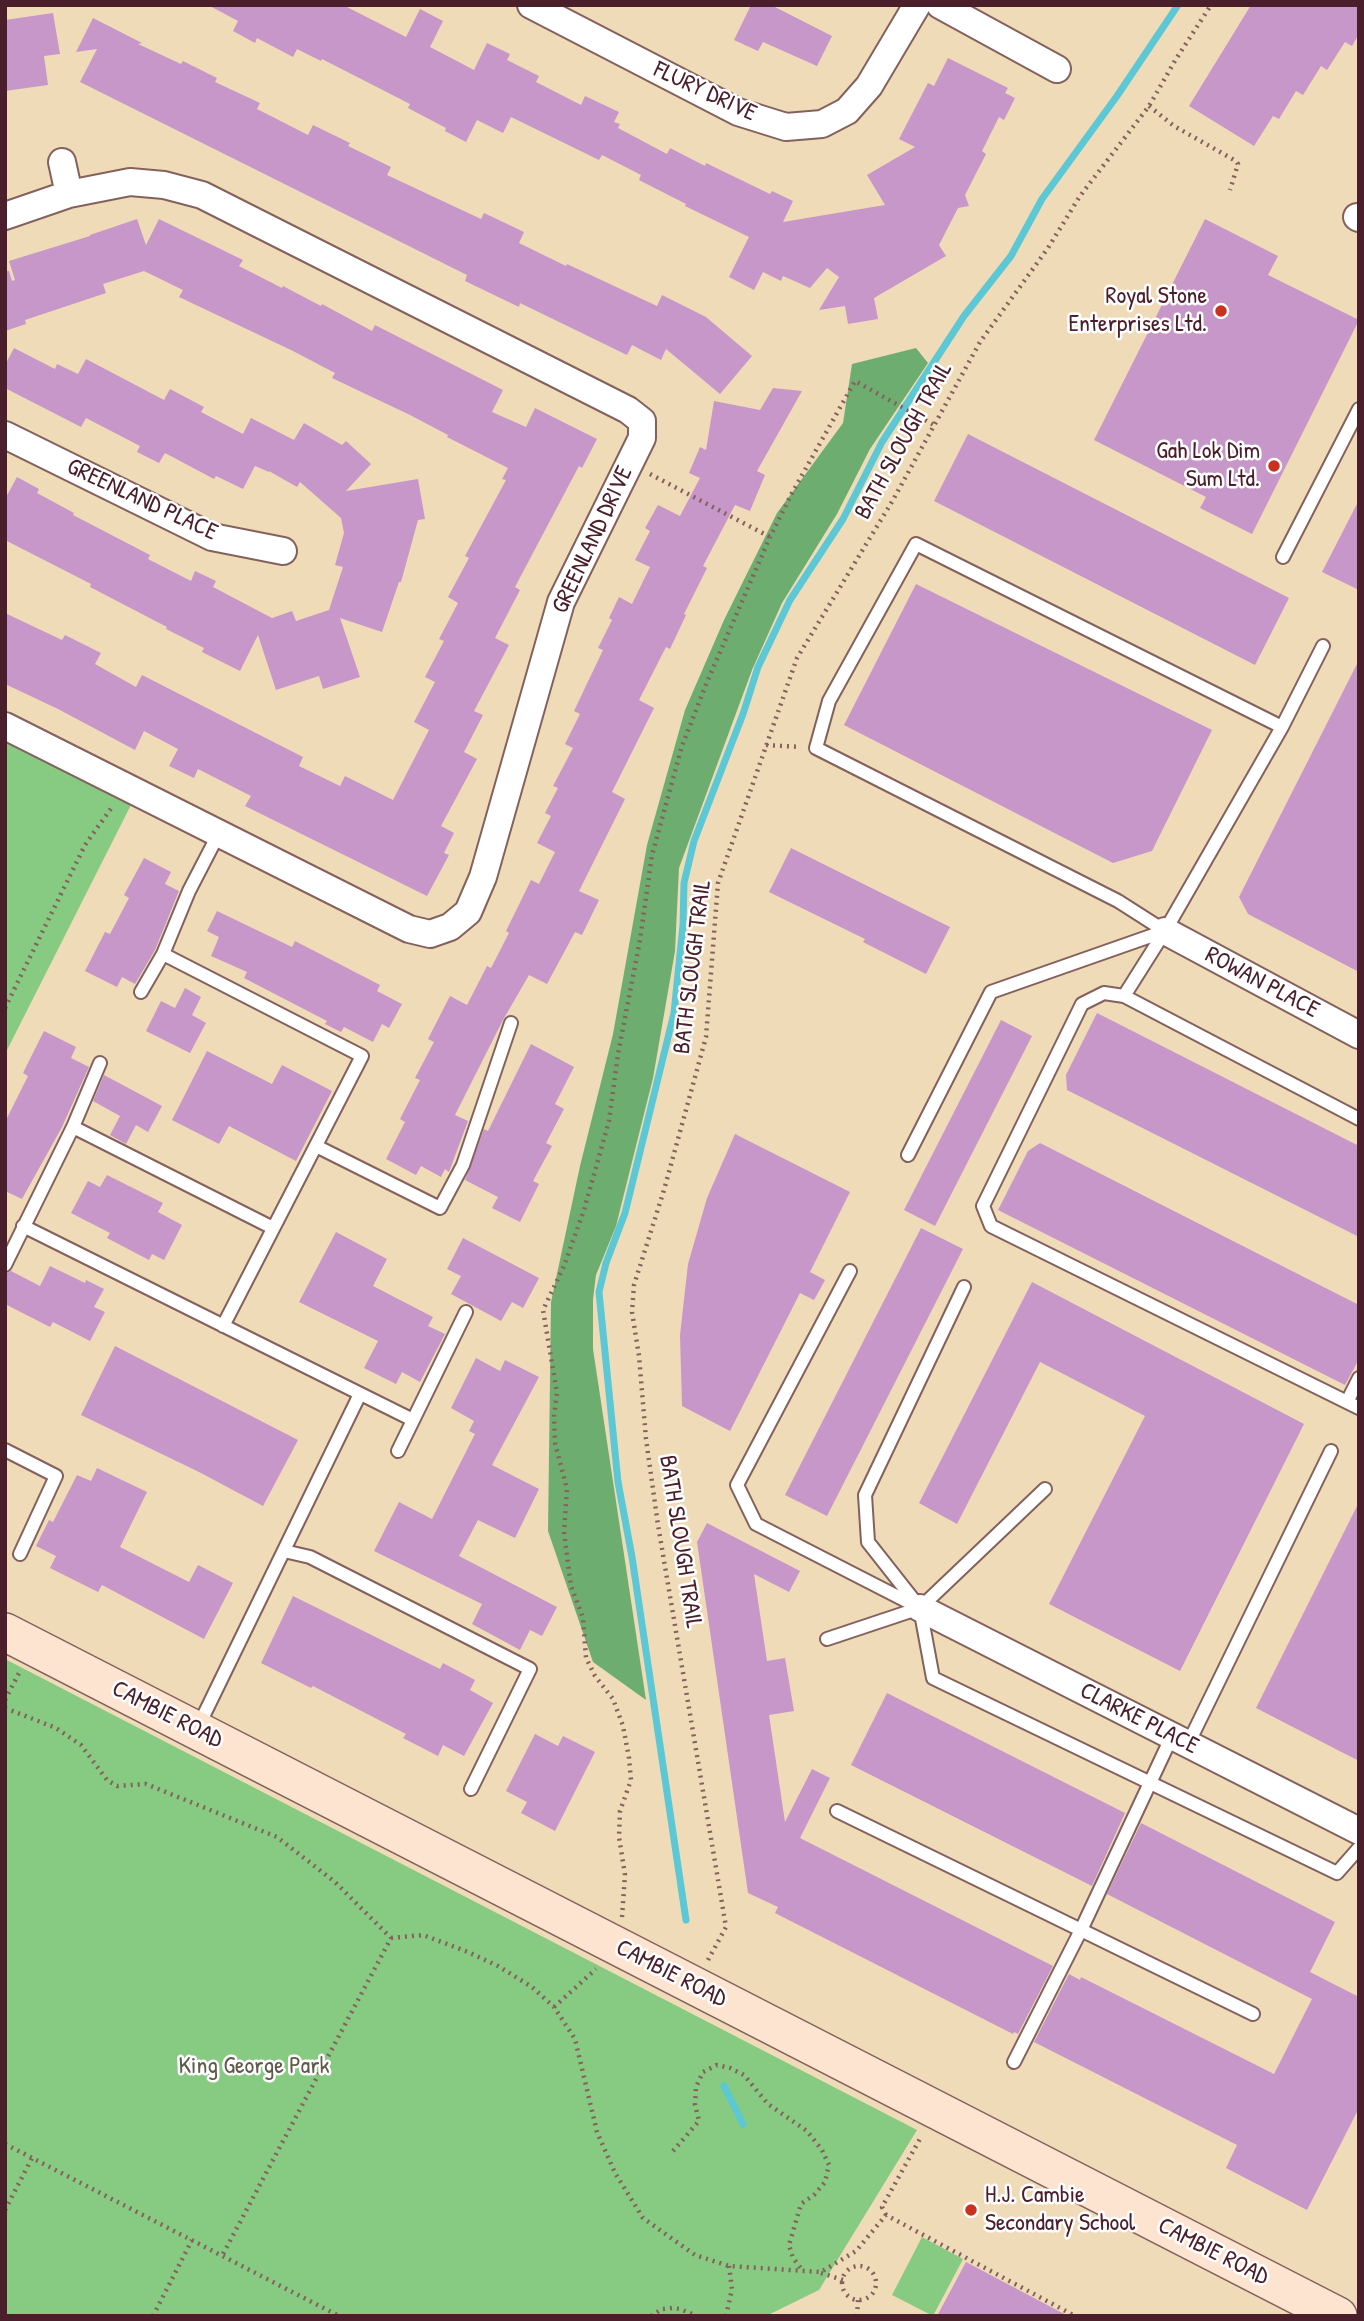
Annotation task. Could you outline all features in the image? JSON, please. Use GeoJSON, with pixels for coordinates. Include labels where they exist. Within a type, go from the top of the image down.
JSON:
{"type":"FeatureCollection","features":[{"type":"Feature","properties":{"kind":"main road","name":"CAMBIE ROAD"},"geometry":{"type":"LineString","coordinates":[[5,1632],[1338,2316]]}},
{"type":"Feature","properties":{"kind":"street","name":"FLURY DRIVE"},"geometry":{"type":"LineString","coordinates":[[531,5],[738,112],[786,127],[822,124],[847,111],[869,86],[916,5]]}},
{"type":"Feature","properties":{"kind":"street"},"geometry":{"type":"LineString","coordinates":[[940,5],[1057,69]]}},
{"type":"Feature","properties":{"kind":"street"},"geometry":{"type":"LineString","coordinates":[[62,162],[69,194]]}},
{"type":"Feature","properties":{"kind":"street","name":"GREENLAND DRIVE"},"geometry":{"type":"LineString","coordinates":[[5,216],[69,194],[130,182],[163,184],[202,195],[628,410],[642,421],[642,438],[561,602],[482,877],[468,912],[450,927],[430,934],[409,929],[5,726]]}},
{"type":"Feature","properties":{"kind":"street","name":"GREENLAND PLACE"},"geometry":{"type":"LineString","coordinates":[[5,435],[212,537],[283,551]]}},
{"type":"Feature","properties":{"kind":"street","name":"ROWAN PLACE"},"geometry":{"type":"LineString","coordinates":[[1165,931],[1359,1035]]}},
{"type":"Feature","properties":{"kind":"street","name":"CLARKE PLACE"},"geometry":{"type":"LineString","coordinates":[[920,1608],[1359,1831]]}},
{"type":"Feature","properties":{"kind":"lane"},"geometry":{"type":"LineString","coordinates":[[1283,557],[1359,409]]}},
{"type":"Feature","properties":{"kind":"lane"},"geometry":{"type":"LineString","coordinates":[[1165,931],[1118,901],[816,748],[828,701],[916,544],[1282,727]]}},
{"type":"Feature","properties":{"kind":"lane"},"geometry":{"type":"LineString","coordinates":[[1124,996],[1165,931],[1282,727],[1323,646]]}},
{"type":"Feature","properties":{"kind":"lane"},"geometry":{"type":"LineString","coordinates":[[141,992],[163,954],[189,891],[219,834]]}},
{"type":"Feature","properties":{"kind":"lane"},"geometry":{"type":"LineString","coordinates":[[908,1155],[991,992],[1165,931]]}},
{"type":"Feature","properties":{"kind":"lane"},"geometry":{"type":"LineString","coordinates":[[163,954],[362,1056],[223,1326]]}},
{"type":"Feature","properties":{"kind":"lane"},"geometry":{"type":"LineString","coordinates":[[1359,1119],[1124,996],[1104,993],[1082,1004],[983,1206],[991,1226],[1353,1405],[1359,1378]]}},
{"type":"Feature","properties":{"kind":"lane"},"geometry":{"type":"LineString","coordinates":[[316,1146],[440,1208],[463,1165],[511,1023]]}},
{"type":"Feature","properties":{"kind":"lane"},"geometry":{"type":"LineString","coordinates":[[5,1265],[73,1127],[100,1063]]}},
{"type":"Feature","properties":{"kind":"lane"},"geometry":{"type":"LineString","coordinates":[[73,1127],[274,1228]]}},
{"type":"Feature","properties":{"kind":"lane"},"geometry":{"type":"LineString","coordinates":[[23,1226],[413,1420]]}},
{"type":"Feature","properties":{"kind":"lane"},"geometry":{"type":"LineString","coordinates":[[850,1271],[737,1485],[756,1524],[920,1608]]}},
{"type":"Feature","properties":{"kind":"lane"},"geometry":{"type":"LineString","coordinates":[[964,1287],[865,1495],[868,1542],[920,1608],[933,1678],[1336,1873],[1359,1848]]}},
{"type":"Feature","properties":{"kind":"lane"},"geometry":{"type":"LineString","coordinates":[[398,1451],[466,1312]]}},
{"type":"Feature","properties":{"kind":"lane"},"geometry":{"type":"LineString","coordinates":[[197,1730],[360,1394]]}},
{"type":"Feature","properties":{"kind":"lane"},"geometry":{"type":"LineString","coordinates":[[5,1450],[56,1476],[20,1553]]}},
{"type":"Feature","properties":{"kind":"lane"},"geometry":{"type":"LineString","coordinates":[[1014,2062],[1081,1930],[1150,1783],[1180,1740],[1331,1451]]}},
{"type":"Feature","properties":{"kind":"lane"},"geometry":{"type":"LineString","coordinates":[[827,1639],[920,1608],[1045,1489]]}},
{"type":"Feature","properties":{"kind":"lane"},"geometry":{"type":"LineString","coordinates":[[284,1551],[310,1558],[530,1669],[471,1788]]}},
{"type":"Feature","properties":{"kind":"lane"},"geometry":{"type":"LineString","coordinates":[[837,1811],[1253,2014]]}},
{"type":"Feature","properties":{"kind":"path","name":"BATH SLOUGH TRAIL"},"geometry":{"type":"LineString","coordinates":[[707,1962],[726,1927],[657,1525],[632,1312],[634,1285],[664,1190],[706,1037],[718,883],[797,658],[893,500],[980,342],[1048,248],[1080,196],[1149,106],[1211,5]]}},
{"type":"Feature","properties":{"kind":"path"},"geometry":{"type":"LineString","coordinates":[[1149,106],[1174,127],[1236,161],[1238,164],[1230,190]]}},
{"type":"Feature","properties":{"kind":"path"},"geometry":{"type":"LineString","coordinates":[[622,1919],[625,1875],[619,1837],[620,1811],[631,1780],[629,1758],[623,1726],[613,1699],[595,1676],[586,1658],[583,1618],[571,1586],[564,1532],[567,1489],[555,1443],[557,1393],[543,1310],[564,1266],[584,1210],[609,1121],[652,855],[682,746],[770,537],[855,381],[934,425]]}},
{"type":"Feature","properties":{"kind":"path"},"geometry":{"type":"LineString","coordinates":[[628,464],[770,537]]}},
{"type":"Feature","properties":{"kind":"path"},"geometry":{"type":"LineString","coordinates":[[766,745],[816,748]]}},
{"type":"Feature","properties":{"kind":"path"},"geometry":{"type":"LineString","coordinates":[[5,1008],[85,845],[119,798]]}},
{"type":"Feature","properties":{"kind":"path"},"geometry":{"type":"LineString","coordinates":[[5,1700],[19,1673]]}},
{"type":"Feature","properties":{"kind":"path"},"geometry":{"type":"LineString","coordinates":[[5,1708],[56,1728],[81,1745],[107,1780],[117,1786],[146,1784],[277,1837],[335,1882],[391,1938],[423,1936],[468,1952],[533,1987],[555,2007],[575,2039],[597,2132],[615,2173],[643,2218],[695,2255],[729,2266],[821,2272],[842,2280]]}},
{"type":"Feature","properties":{"kind":"path"},"geometry":{"type":"LineString","coordinates":[[222,2256],[391,1938]]}},
{"type":"Feature","properties":{"kind":"path"},"geometry":{"type":"LineString","coordinates":[[555,2007],[596,1969]]}},
{"type":"Feature","properties":{"kind":"path"},"geometry":{"type":"LineString","coordinates":[[673,2151],[699,2121],[695,2105],[696,2087],[703,2072],[717,2065],[744,2075],[768,2104],[807,2131],[822,2150],[829,2165],[825,2182],[814,2195],[801,2204],[789,2245],[793,2258],[803,2271]]}},
{"type":"Feature","properties":{"kind":"path"},"geometry":{"type":"LineString","coordinates":[[921,2137],[882,2207],[886,2215],[1075,2316]]}},
{"type":"Feature","properties":{"kind":"path"},"geometry":{"type":"LineString","coordinates":[[5,2144],[339,2316]]}},
{"type":"Feature","properties":{"kind":"path"},"geometry":{"type":"LineString","coordinates":[[5,2210],[32,2158]]}},
{"type":"Feature","properties":{"kind":"path"},"geometry":{"type":"LineString","coordinates":[[821,2272],[856,2252],[886,2215]]}},
{"type":"Feature","properties":{"kind":"path"},"geometry":{"type":"LineString","coordinates":[[153,2316],[192,2240]]}},
{"type":"Feature","properties":{"kind":"path"},"geometry":{"type":"LineString","coordinates":[[726,2316],[732,2289],[729,2266]]}},
{"type":"Feature","properties":{"kind":"path"},"geometry":{"type":"LineString","coordinates":[[860,2266],[874,2274],[876,2284],[872,2294],[858,2300],[844,2291],[842,2280],[849,2270],[860,2266]]}},
{"type":"Feature","properties":{"kind":"path"},"geometry":{"type":"LineString","coordinates":[[857,2316],[858,2300]]}},
{"type":"Feature","properties":{"kind":"path"},"geometry":{"type":"LineString","coordinates":[[651,2316],[662,2309],[672,2308],[697,2316]]}},
{"type":"Feature","properties":{"kind":"green space"},"geometry":{"type":"Polygon","coordinates":[[[916,348],[928,363],[870,449],[837,514],[782,603],[752,670],[679,868],[675,951],[653,1078],[616,1226],[596,1275],[593,1349],[646,1700],[593,1662],[548,1531],[551,1302],[580,1166],[613,1034],[647,845],[685,710],[724,620],[777,513],[843,423],[852,364],[916,348]]]}},
{"type":"Feature","properties":{"kind":"green space"},"geometry":{"type":"Polygon","coordinates":[[[5,734],[134,799],[5,1054],[5,734]]]}},
{"type":"Feature","properties":{"kind":"green space","name":"King George Park"},"geometry":{"type":"Polygon","coordinates":[[[5,1659],[917,2130],[819,2290],[766,2316],[5,2316],[5,1659]]]}},
{"type":"Feature","properties":{"kind":"green space"},"geometry":{"type":"Polygon","coordinates":[[[922,2237],[963,2259],[933,2316],[892,2295],[922,2237]]]}},
{"type":"Feature","properties":{"kind":"building"},"geometry":{"type":"Polygon","coordinates":[[[208,5],[343,5],[406,37],[420,9],[443,21],[430,47],[474,70],[487,43],[510,54],[507,60],[539,76],[536,82],[581,105],[585,96],[619,112],[614,122],[620,124],[618,128],[667,154],[670,148],[705,166],[706,163],[770,194],[772,191],[793,201],[783,222],[885,205],[867,175],[915,147],[899,139],[928,83],[934,86],[948,58],[1008,88],[1005,93],[1015,98],[1004,120],[999,117],[982,151],[986,154],[965,195],[969,206],[958,208],[939,245],[946,256],[874,298],[878,319],[848,324],[845,306],[819,310],[839,277],[827,268],[810,288],[783,276],[781,281],[763,272],[754,290],[729,277],[749,237],[685,206],[686,204],[639,180],[641,175],[602,155],[599,160],[511,117],[503,133],[477,120],[466,142],[408,108],[410,104],[322,59],[321,61],[297,49],[293,57],[257,38],[255,43],[233,31],[238,21],[208,5]]]}},
{"type":"Feature","properties":{"kind":"building"},"geometry":{"type":"Polygon","coordinates":[[[751,5],[771,5],[832,36],[817,66],[763,42],[758,51],[734,40],[751,5]]]}},
{"type":"Feature","properties":{"kind":"building"},"geometry":{"type":"Polygon","coordinates":[[[1251,5],[1359,5],[1359,34],[1352,46],[1345,42],[1327,70],[1321,66],[1303,95],[1296,91],[1279,119],[1273,116],[1254,146],[1189,106],[1251,5]]]}},
{"type":"Feature","properties":{"kind":"building"},"geometry":{"type":"Polygon","coordinates":[[[53,13],[60,54],[44,56],[48,85],[5,91],[5,20],[53,13]]]}},
{"type":"Feature","properties":{"kind":"building"},"geometry":{"type":"Polygon","coordinates":[[[93,18],[142,43],[138,44],[181,64],[183,61],[217,78],[215,82],[260,103],[257,109],[308,135],[313,125],[350,143],[348,146],[391,167],[387,175],[481,219],[484,213],[524,232],[519,243],[566,266],[567,264],[657,306],[662,295],[706,317],[752,356],[720,394],[666,349],[661,360],[632,345],[627,355],[520,303],[519,307],[465,281],[467,275],[80,82],[97,49],[76,52],[93,18]]]}},
{"type":"Feature","properties":{"kind":"building"},"geometry":{"type":"Polygon","coordinates":[[[137,219],[146,245],[159,219],[243,260],[239,266],[282,288],[283,286],[321,306],[322,304],[372,331],[375,325],[503,390],[492,412],[526,427],[535,408],[597,439],[582,468],[579,466],[515,587],[520,590],[495,638],[509,645],[474,711],[483,715],[464,752],[477,759],[441,826],[454,833],[444,853],[449,855],[427,896],[245,806],[251,796],[198,769],[194,778],[169,766],[178,749],[144,731],[135,750],[5,684],[5,613],[62,640],[65,635],[101,653],[95,664],[136,687],[142,675],[303,757],[299,766],[340,786],[345,776],[393,800],[429,730],[414,722],[435,682],[425,677],[444,641],[439,639],[458,603],[448,597],[469,558],[465,556],[506,480],[502,479],[508,468],[410,415],[332,378],[335,373],[293,351],[179,297],[183,290],[144,271],[103,284],[106,293],[25,320],[26,324],[5,331],[5,271],[9,271],[12,281],[15,280],[9,261],[137,219]]]}},
{"type":"Feature","properties":{"kind":"building"},"geometry":{"type":"Polygon","coordinates":[[[1205,219],[1278,256],[1268,275],[1359,320],[1252,534],[1200,508],[1206,497],[1094,440],[1205,219]]]}},
{"type":"Feature","properties":{"kind":"building"},"geometry":{"type":"Polygon","coordinates":[[[14,348],[55,369],[57,364],[78,374],[86,359],[164,400],[170,389],[204,407],[201,412],[243,434],[251,418],[294,440],[304,423],[342,445],[346,441],[371,464],[346,491],[418,479],[425,519],[418,520],[401,582],[382,632],[340,618],[360,677],[323,689],[319,676],[276,690],[258,635],[240,671],[202,652],[204,648],[166,629],[167,627],[90,587],[91,584],[5,540],[5,499],[17,477],[39,489],[37,493],[74,513],[73,515],[150,555],[148,559],[191,581],[195,571],[216,581],[213,587],[272,618],[292,611],[296,621],[329,610],[343,567],[335,565],[344,533],[341,518],[300,482],[297,487],[255,466],[243,489],[216,476],[214,479],[165,453],[159,463],[137,452],[140,446],[86,418],[81,427],[5,388],[5,365],[14,348]]]}},
{"type":"Feature","properties":{"kind":"building"},"geometry":{"type":"Polygon","coordinates":[[[773,388],[802,391],[757,471],[765,475],[750,511],[735,505],[703,566],[707,568],[670,649],[666,647],[639,700],[654,708],[612,792],[625,799],[579,891],[599,900],[582,935],[575,932],[547,984],[529,975],[503,1020],[455,1115],[468,1121],[449,1172],[445,1169],[441,1177],[421,1166],[416,1175],[386,1159],[405,1122],[400,1119],[420,1080],[415,1078],[434,1042],[428,1039],[450,996],[467,1005],[487,966],[491,968],[509,933],[506,931],[531,880],[539,884],[555,852],[537,843],[551,816],[545,813],[558,788],[553,786],[573,748],[565,744],[580,714],[574,711],[603,650],[598,648],[612,620],[609,618],[619,597],[632,604],[650,567],[635,560],[650,531],[645,528],[658,505],[680,516],[700,478],[689,473],[700,447],[706,450],[714,401],[760,410],[773,388]]]}},
{"type":"Feature","properties":{"kind":"building"},"geometry":{"type":"Polygon","coordinates":[[[968,434],[1289,598],[1255,665],[934,501],[968,434]]]}},
{"type":"Feature","properties":{"kind":"building"},"geometry":{"type":"Polygon","coordinates":[[[1359,500],[1359,590],[1322,572],[1359,500]]]}},
{"type":"Feature","properties":{"kind":"building"},"geometry":{"type":"Polygon","coordinates":[[[916,584],[1212,730],[1152,851],[1113,863],[844,725],[916,584]]]}},
{"type":"Feature","properties":{"kind":"building"},"geometry":{"type":"Polygon","coordinates":[[[1359,660],[1359,972],[1248,914],[1239,897],[1359,660]]]}},
{"type":"Feature","properties":{"kind":"building"},"geometry":{"type":"Polygon","coordinates":[[[791,848],[950,927],[926,974],[863,942],[865,939],[769,892],[791,848]]]}},
{"type":"Feature","properties":{"kind":"building"},"geometry":{"type":"Polygon","coordinates":[[[144,858],[171,872],[165,884],[179,891],[155,950],[135,984],[122,977],[117,987],[85,971],[105,932],[110,934],[129,898],[124,895],[144,858]]]}},
{"type":"Feature","properties":{"kind":"building"},"geometry":{"type":"Polygon","coordinates":[[[217,911],[292,947],[295,941],[380,985],[377,991],[402,1004],[389,1028],[382,1024],[373,1042],[344,1027],[341,1032],[325,1024],[327,1021],[244,978],[247,972],[211,956],[219,937],[207,931],[217,911]]]}},
{"type":"Feature","properties":{"kind":"building"},"geometry":{"type":"Polygon","coordinates":[[[185,988],[201,997],[192,1015],[206,1023],[190,1053],[146,1031],[161,1001],[175,1008],[185,988]]]}},
{"type":"Feature","properties":{"kind":"building"},"geometry":{"type":"Polygon","coordinates":[[[1097,1013],[1359,1146],[1359,1237],[1067,1090],[1066,1075],[1097,1013]]]}},
{"type":"Feature","properties":{"kind":"building"},"geometry":{"type":"Polygon","coordinates":[[[1001,1020],[1032,1036],[935,1226],[904,1210],[1001,1020]]]}},
{"type":"Feature","properties":{"kind":"building"},"geometry":{"type":"Polygon","coordinates":[[[44,1031],[76,1047],[71,1058],[89,1067],[62,1127],[22,1199],[5,1191],[5,1122],[28,1076],[23,1073],[44,1031]]]}},
{"type":"Feature","properties":{"kind":"building"},"geometry":{"type":"Polygon","coordinates":[[[531,1044],[574,1067],[555,1104],[564,1109],[546,1143],[552,1146],[533,1181],[539,1184],[520,1222],[492,1208],[498,1197],[465,1180],[484,1129],[488,1131],[531,1044]]]}},
{"type":"Feature","properties":{"kind":"building"},"geometry":{"type":"Polygon","coordinates":[[[207,1051],[272,1084],[282,1065],[332,1091],[296,1161],[229,1126],[219,1144],[172,1120],[207,1051]]]}},
{"type":"Feature","properties":{"kind":"building"},"geometry":{"type":"Polygon","coordinates":[[[104,1075],[162,1106],[148,1132],[136,1125],[126,1144],[110,1135],[120,1116],[93,1101],[104,1075]]]}},
{"type":"Feature","properties":{"kind":"building"},"geometry":{"type":"Polygon","coordinates":[[[735,1134],[850,1192],[810,1272],[825,1280],[814,1300],[800,1293],[730,1431],[682,1406],[680,1335],[688,1264],[707,1198],[735,1134]]]}},
{"type":"Feature","properties":{"kind":"building"},"geometry":{"type":"Polygon","coordinates":[[[1040,1143],[1359,1305],[1359,1359],[1345,1385],[998,1210],[1028,1151],[1040,1143]]]}},
{"type":"Feature","properties":{"kind":"building"},"geometry":{"type":"Polygon","coordinates":[[[107,1175],[163,1203],[158,1212],[182,1225],[164,1260],[152,1254],[149,1260],[107,1238],[110,1233],[71,1213],[88,1181],[100,1187],[107,1175]]]}},
{"type":"Feature","properties":{"kind":"building"},"geometry":{"type":"Polygon","coordinates":[[[921,1228],[963,1249],[827,1516],[785,1495],[921,1228]]]}},
{"type":"Feature","properties":{"kind":"building"},"geometry":{"type":"Polygon","coordinates":[[[336,1232],[387,1259],[373,1286],[433,1317],[428,1326],[445,1334],[420,1382],[402,1372],[396,1384],[364,1368],[378,1341],[299,1302],[336,1232]]]}},
{"type":"Feature","properties":{"kind":"building"},"geometry":{"type":"Polygon","coordinates":[[[463,1238],[539,1278],[523,1308],[512,1302],[501,1321],[451,1294],[461,1276],[447,1269],[463,1238]]]}},
{"type":"Feature","properties":{"kind":"building"},"geometry":{"type":"Polygon","coordinates":[[[50,1266],[104,1289],[94,1307],[105,1312],[90,1341],[53,1322],[50,1327],[5,1304],[5,1274],[11,1271],[40,1286],[50,1266]]]}},
{"type":"Feature","properties":{"kind":"building"},"geometry":{"type":"Polygon","coordinates":[[[1032,1282],[1304,1424],[1180,1671],[1049,1604],[1145,1416],[1040,1362],[957,1524],[919,1503],[1032,1282]]]}},
{"type":"Feature","properties":{"kind":"building"},"geometry":{"type":"Polygon","coordinates":[[[115,1346],[298,1440],[263,1506],[81,1415],[115,1346]]]}},
{"type":"Feature","properties":{"kind":"building"},"geometry":{"type":"Polygon","coordinates":[[[476,1358],[500,1371],[505,1360],[539,1377],[492,1465],[539,1489],[515,1538],[478,1520],[459,1556],[557,1607],[542,1636],[530,1630],[520,1650],[472,1624],[482,1604],[374,1551],[399,1502],[432,1519],[475,1434],[469,1431],[474,1421],[451,1408],[476,1358]]]}},
{"type":"Feature","properties":{"kind":"building"},"geometry":{"type":"Polygon","coordinates":[[[97,1468],[147,1492],[120,1547],[189,1582],[198,1565],[233,1583],[204,1639],[102,1585],[98,1592],[50,1568],[56,1556],[36,1546],[49,1520],[53,1522],[77,1475],[91,1481],[97,1468]]]}},
{"type":"Feature","properties":{"kind":"building"},"geometry":{"type":"Polygon","coordinates":[[[1359,1502],[1359,1761],[1256,1708],[1359,1502]]]}},
{"type":"Feature","properties":{"kind":"building"},"geometry":{"type":"Polygon","coordinates":[[[707,1523],[800,1571],[789,1592],[754,1574],[767,1661],[785,1658],[794,1711],[769,1715],[785,1822],[812,1769],[830,1778],[800,1838],[1053,1966],[1018,2034],[1013,2034],[775,1913],[778,1907],[748,1893],[697,1542],[707,1523]]]}},
{"type":"Feature","properties":{"kind":"building"},"geometry":{"type":"Polygon","coordinates":[[[293,1596],[440,1669],[443,1663],[475,1680],[470,1690],[493,1703],[464,1756],[443,1745],[438,1756],[403,1738],[406,1734],[313,1686],[311,1688],[261,1663],[293,1596]]]}},
{"type":"Feature","properties":{"kind":"building"},"geometry":{"type":"Polygon","coordinates":[[[887,1693],[1125,1813],[1092,1886],[851,1765],[887,1693]]]}},
{"type":"Feature","properties":{"kind":"building"},"geometry":{"type":"Polygon","coordinates":[[[535,1734],[558,1746],[563,1736],[595,1752],[555,1831],[521,1813],[527,1802],[506,1791],[535,1734]]]}},
{"type":"Feature","properties":{"kind":"building"},"geometry":{"type":"Polygon","coordinates":[[[1141,1823],[1335,1922],[1310,1972],[1359,1997],[1359,2108],[1307,2210],[1226,2168],[1237,2145],[1034,2042],[1069,1974],[1080,1980],[1081,1977],[1274,2074],[1312,1999],[1107,1894],[1141,1823]]]}},
{"type":"Feature","properties":{"kind":"building","name":"H.J. Cambie Secondary School"},"geometry":{"type":"Polygon","coordinates":[[[966,2262],[1068,2316],[937,2316],[966,2262]]]}},
{"type":"Feature","properties":{"kind":"waterway"},"geometry":{"type":"LineString","coordinates":[[686,1920],[632,1557],[618,1482],[599,1292],[606,1263],[625,1213],[674,1013],[683,925],[684,883],[694,841],[743,714],[758,667],[790,600],[843,519],[882,442],[964,316],[1011,256],[1042,199],[1117,96],[1178,5]]}},
{"type":"Feature","properties":{"kind":"waterway"},"geometry":{"type":"LineString","coordinates":[[724,2086],[743,2124]]}},
{"type":"Feature","properties":{"kind":"place","name":"Royal Stone Enterprises Ltd."},"geometry":{"type":"Point","coordinates":[1221,311]}},
{"type":"Feature","properties":{"kind":"place","name":"Gah Lok Dim Sum Ltd."},"geometry":{"type":"Point","coordinates":[1274,466]}},
{"type":"Feature","properties":{"kind":"place","name":"H.J. Cambie Secondary School"},"geometry":{"type":"Point","coordinates":[971,2210]}}]}
